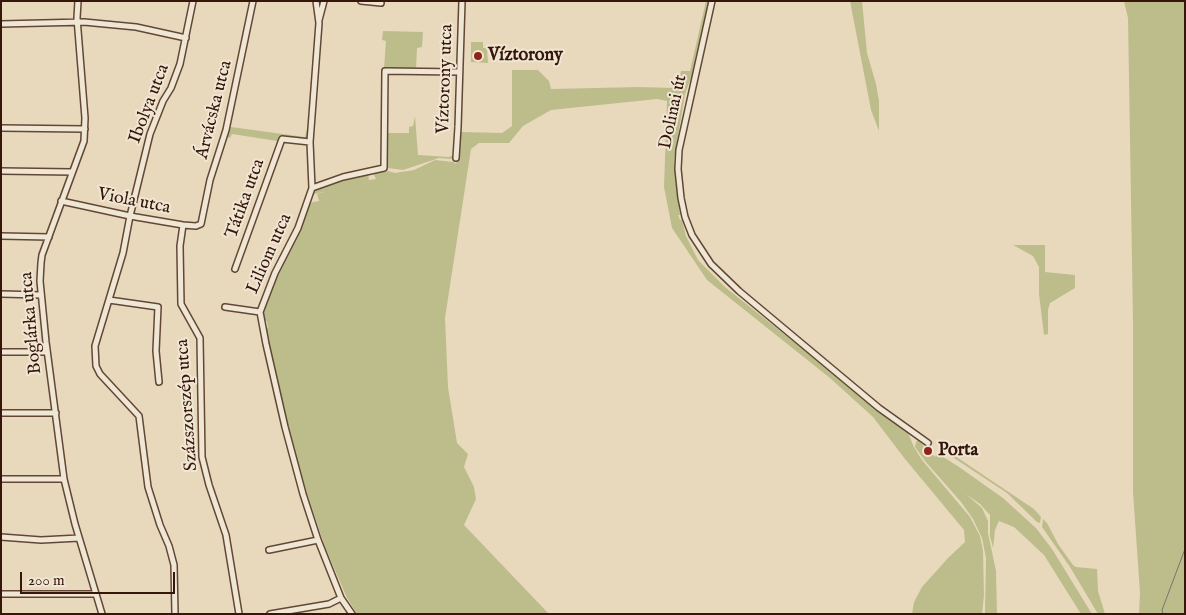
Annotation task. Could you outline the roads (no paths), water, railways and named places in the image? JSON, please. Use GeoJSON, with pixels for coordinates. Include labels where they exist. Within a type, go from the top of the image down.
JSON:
{"type":"FeatureCollection","features":[{"type":"Feature","properties":{"kind":"street","name":"Boglárka utca"},"geometry":{"type":"LineString","coordinates":[[78,1],[77,18],[79,23],[85,129],[81,151],[61,201],[41,263],[41,295],[64,479],[79,538],[102,614]]}},
{"type":"Feature","properties":{"kind":"street","name":"Ibolya utca"},"geometry":{"type":"LineString","coordinates":[[176,614],[174,564],[170,546],[160,524],[148,487],[139,416],[100,374],[96,366],[95,346],[123,253],[150,134],[163,101],[171,88],[186,38],[193,1]]}},
{"type":"Feature","properties":{"kind":"street","name":"Árvácska utca"},"geometry":{"type":"LineString","coordinates":[[201,224],[210,180],[226,130],[253,1]]}},
{"type":"Feature","properties":{"kind":"street","name":"Liliom utca"},"geometry":{"type":"LineString","coordinates":[[316,1],[319,24],[310,142],[312,188],[298,228],[275,273],[260,312],[285,427],[299,480],[318,540],[341,598],[352,614]]}},
{"type":"Feature","properties":{"kind":"street"},"geometry":{"type":"LineString","coordinates":[[319,24],[324,1]]}},
{"type":"Feature","properties":{"kind":"street"},"geometry":{"type":"LineString","coordinates":[[361,1],[381,3]]}},
{"type":"Feature","properties":{"kind":"street","name":"Víztorony utca"},"geometry":{"type":"LineString","coordinates":[[456,158],[462,1]]}},
{"type":"Feature","properties":{"kind":"street","name":"Dolinai út"},"geometry":{"type":"LineString","coordinates":[[712,1],[679,150],[678,169],[681,198],[689,228],[696,244],[718,271],[739,291],[879,408],[928,443]]}},
{"type":"Feature","properties":{"kind":"street"},"geometry":{"type":"LineString","coordinates":[[1,24],[84,22],[136,27],[186,38]]}},
{"type":"Feature","properties":{"kind":"street"},"geometry":{"type":"LineString","coordinates":[[312,188],[343,177],[384,168],[385,71],[459,72]]}},
{"type":"Feature","properties":{"kind":"street"},"geometry":{"type":"LineString","coordinates":[[1,128],[85,129]]}},
{"type":"Feature","properties":{"kind":"street","name":"Tátika utca"},"geometry":{"type":"LineString","coordinates":[[235,269],[282,139],[310,142]]}},
{"type":"Feature","properties":{"kind":"street"},"geometry":{"type":"LineString","coordinates":[[1,171],[72,172]]}},
{"type":"Feature","properties":{"kind":"street","name":"Viola utca"},"geometry":{"type":"LineString","coordinates":[[61,201],[183,225],[196,226],[201,224]]}},
{"type":"Feature","properties":{"kind":"street","name":"Százszorszép utca"},"geometry":{"type":"LineString","coordinates":[[183,225],[180,246],[182,306],[200,338],[203,409],[202,452],[209,485],[227,540],[239,614]]}},
{"type":"Feature","properties":{"kind":"street"},"geometry":{"type":"LineString","coordinates":[[1,236],[48,238]]}},
{"type":"Feature","properties":{"kind":"street"},"geometry":{"type":"LineString","coordinates":[[1,294],[41,295]]}},
{"type":"Feature","properties":{"kind":"street"},"geometry":{"type":"LineString","coordinates":[[109,300],[158,307],[156,351],[159,382]]}},
{"type":"Feature","properties":{"kind":"street"},"geometry":{"type":"LineString","coordinates":[[224,307],[260,312]]}},
{"type":"Feature","properties":{"kind":"street"},"geometry":{"type":"LineString","coordinates":[[1,352],[47,352]]}},
{"type":"Feature","properties":{"kind":"street"},"geometry":{"type":"LineString","coordinates":[[1,413],[56,413]]}},
{"type":"Feature","properties":{"kind":"street"},"geometry":{"type":"LineString","coordinates":[[1,479],[64,479]]}},
{"type":"Feature","properties":{"kind":"street"},"geometry":{"type":"LineString","coordinates":[[1,537],[41,540],[79,538]]}},
{"type":"Feature","properties":{"kind":"street"},"geometry":{"type":"LineString","coordinates":[[269,550],[318,540]]}},
{"type":"Feature","properties":{"kind":"street"},"geometry":{"type":"LineString","coordinates":[[1,594],[96,594]]}},
{"type":"Feature","properties":{"kind":"street"},"geometry":{"type":"LineString","coordinates":[[270,614],[304,611],[329,604],[341,598]]}},
{"type":"Feature","properties":{"kind":"waterway"},"geometry":{"type":"LineString","coordinates":[[1163,614],[1162,610],[1185,549]]}},
{"type":"Feature","properties":{"kind":"place","name":"Víztorony"},"geometry":{"type":"Point","coordinates":[478,56]}},
{"type":"Feature","properties":{"kind":"place","name":"Porta"},"geometry":{"type":"Point","coordinates":[928,451]}}]}
